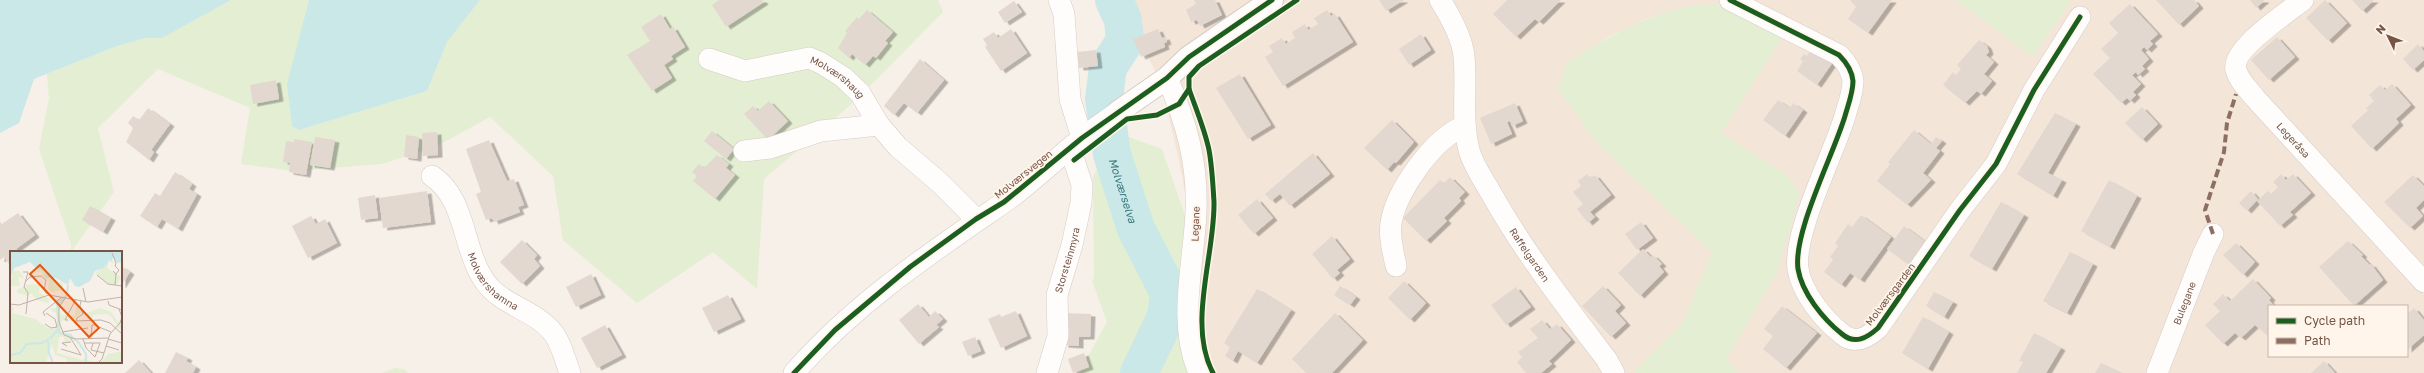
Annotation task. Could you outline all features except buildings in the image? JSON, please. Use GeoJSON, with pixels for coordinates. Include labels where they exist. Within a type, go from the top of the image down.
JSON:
{"type":"FeatureCollection","features":[{"type":"Feature","properties":{"kind":"street"},"geometry":{"type":"LineString","coordinates":[[1059,0],[1064,14],[1070,99],[1082,138]]}},
{"type":"Feature","properties":{"kind":"street","name":"Molværsvegen"},"geometry":{"type":"LineString","coordinates":[[794,373],[835,330],[910,267],[976,219],[1004,202],[1082,138],[1167,78],[1190,57],[1272,0]]}},
{"type":"Feature","properties":{"kind":"street","name":"Raffelgarden"},"geometry":{"type":"LineString","coordinates":[[1440,0],[1456,31],[1464,55],[1465,126],[1469,150],[1500,209],[1536,265],[1607,360],[1614,373]]}},
{"type":"Feature","properties":{"kind":"street","name":"Molværsgarden"},"geometry":{"type":"LineString","coordinates":[[1730,0],[1839,55],[1846,62],[1852,74],[1853,82],[1850,97],[1799,244],[1797,258],[1802,283],[1823,315],[1845,336],[1861,340],[1867,338],[1878,328],[1960,210],[1996,164],[2034,90],[2080,17]]}},
{"type":"Feature","properties":{"kind":"street","name":"Legeråsa"},"geometry":{"type":"LineString","coordinates":[[2303,0],[2244,48],[2235,62],[2240,80],[2424,282]]}},
{"type":"Feature","properties":{"kind":"street","name":"Molværshaug"},"geometry":{"type":"LineString","coordinates":[[709,59],[745,71],[809,58],[821,63],[843,77],[860,93],[879,125],[898,147],[940,183],[976,219]]}},
{"type":"Feature","properties":{"kind":"street","name":"Legane"},"geometry":{"type":"LineString","coordinates":[[1167,78],[1179,104],[1192,147],[1196,208],[1188,302],[1188,330],[1192,357],[1199,373]]}},
{"type":"Feature","properties":{"kind":"street"},"geometry":{"type":"LineString","coordinates":[[744,151],[770,148],[821,131],[879,125]]}},
{"type":"Feature","properties":{"kind":"street"},"geometry":{"type":"LineString","coordinates":[[1396,266],[1390,240],[1391,223],[1398,201],[1428,152],[1440,140],[1465,126]]}},
{"type":"Feature","properties":{"kind":"street","name":"Storsteinmyra"},"geometry":{"type":"LineString","coordinates":[[1047,373],[1058,336],[1057,295],[1072,245],[1081,203],[1082,138]]}},
{"type":"Feature","properties":{"kind":"street","name":"Molværshamna"},"geometry":{"type":"LineString","coordinates":[[432,176],[447,188],[458,211],[475,264],[485,282],[504,300],[532,315],[553,333],[560,344],[570,373]]}},
{"type":"Feature","properties":{"kind":"street","name":"Bulegane"},"geometry":{"type":"LineString","coordinates":[[2157,373],[2204,252],[2213,234]]}},
{"type":"Feature","properties":{"kind":"shaded area"},"geometry":{"type":"Polygon","coordinates":[[[1118,0],[1956,0],[2033,57],[2071,0],[2424,0],[2424,373],[1739,373],[1726,360],[1777,272],[1785,174],[1721,133],[1783,36],[1686,7],[1648,18],[1610,36],[1567,63],[1600,146],[1712,252],[1683,322],[1633,373],[1192,373],[1194,239],[1179,161],[1161,82],[1118,0]]]}},
{"type":"Feature","properties":{"kind":"green space"},"geometry":{"type":"Polygon","coordinates":[[[231,0],[309,0],[300,38],[299,130],[427,91],[447,42],[480,0],[938,0],[943,12],[856,100],[764,179],[757,289],[713,252],[637,303],[563,240],[553,176],[490,117],[435,147],[382,164],[293,171],[241,164],[250,108],[158,69],[98,128],[114,192],[71,251],[71,244],[39,149],[49,98],[47,74],[117,46],[145,38],[162,37],[231,0]]]}},
{"type":"Feature","properties":{"kind":"green space"},"geometry":{"type":"Polygon","coordinates":[[[1956,0],[2071,0],[2033,57],[1956,0]]]}},
{"type":"Feature","properties":{"kind":"green space"},"geometry":{"type":"Polygon","coordinates":[[[1722,3],[1783,36],[1721,133],[1785,174],[1800,193],[1777,272],[1726,360],[1739,373],[1633,373],[1683,322],[1712,252],[1600,146],[1558,89],[1567,63],[1624,30],[1669,11],[1685,7],[1722,3]]]}},
{"type":"Feature","properties":{"kind":"green space"},"geometry":{"type":"Polygon","coordinates":[[[1118,133],[1162,149],[1191,233],[1192,373],[1079,373],[1107,322],[1092,280],[1094,278],[1093,177],[1118,133]]]}},
{"type":"Feature","properties":{"kind":"green space"},"geometry":{"type":"Polygon","coordinates":[[[395,368],[404,369],[408,373],[382,373],[395,368]]]}},
{"type":"Feature","properties":{"kind":"water"},"geometry":{"type":"Polygon","coordinates":[[[0,0],[231,0],[162,38],[145,38],[117,46],[34,79],[19,123],[0,133],[0,0]]]}},
{"type":"Feature","properties":{"kind":"water"},"geometry":{"type":"Polygon","coordinates":[[[309,0],[480,0],[447,42],[427,91],[299,130],[292,126],[287,84],[309,0]]]}},
{"type":"Feature","properties":{"kind":"waterway","name":"Molværselva"},"geometry":{"type":"LineString","coordinates":[[1114,0],[1123,20],[1125,41],[1108,67],[1104,99],[1112,154],[1136,229],[1169,293],[1166,317],[1139,373]]}},
{"type":"Feature","properties":{"kind":"marked path"},"geometry":{"type":"LineString","coordinates":[[2213,234],[2205,210],[2224,152],[2227,123],[2236,94]]}},
{"type":"Feature","properties":{"kind":"cycle path"},"geometry":{"type":"LineString","coordinates":[[794,373],[835,330],[910,267],[976,219],[1004,202],[1082,138],[1167,78],[1189,57],[1272,0]]}},
{"type":"Feature","properties":{"kind":"cycle path"},"geometry":{"type":"LineString","coordinates":[[1074,160],[1127,119],[1157,115],[1179,104],[1189,89],[1189,77],[1199,66],[1297,0]]}},
{"type":"Feature","properties":{"kind":"cycle path"},"geometry":{"type":"LineString","coordinates":[[1730,0],[1839,55],[1850,70],[1853,81],[1850,99],[1839,133],[1808,215],[1798,253],[1798,269],[1800,278],[1814,305],[1842,334],[1856,340],[1870,335],[1878,328],[1960,210],[1996,164],[2034,90],[2080,17]]}},
{"type":"Feature","properties":{"kind":"cycle path"},"geometry":{"type":"LineString","coordinates":[[1189,89],[1207,142],[1212,176],[1214,202],[1213,223],[1204,289],[1202,333],[1206,354],[1213,373]]}}]}
